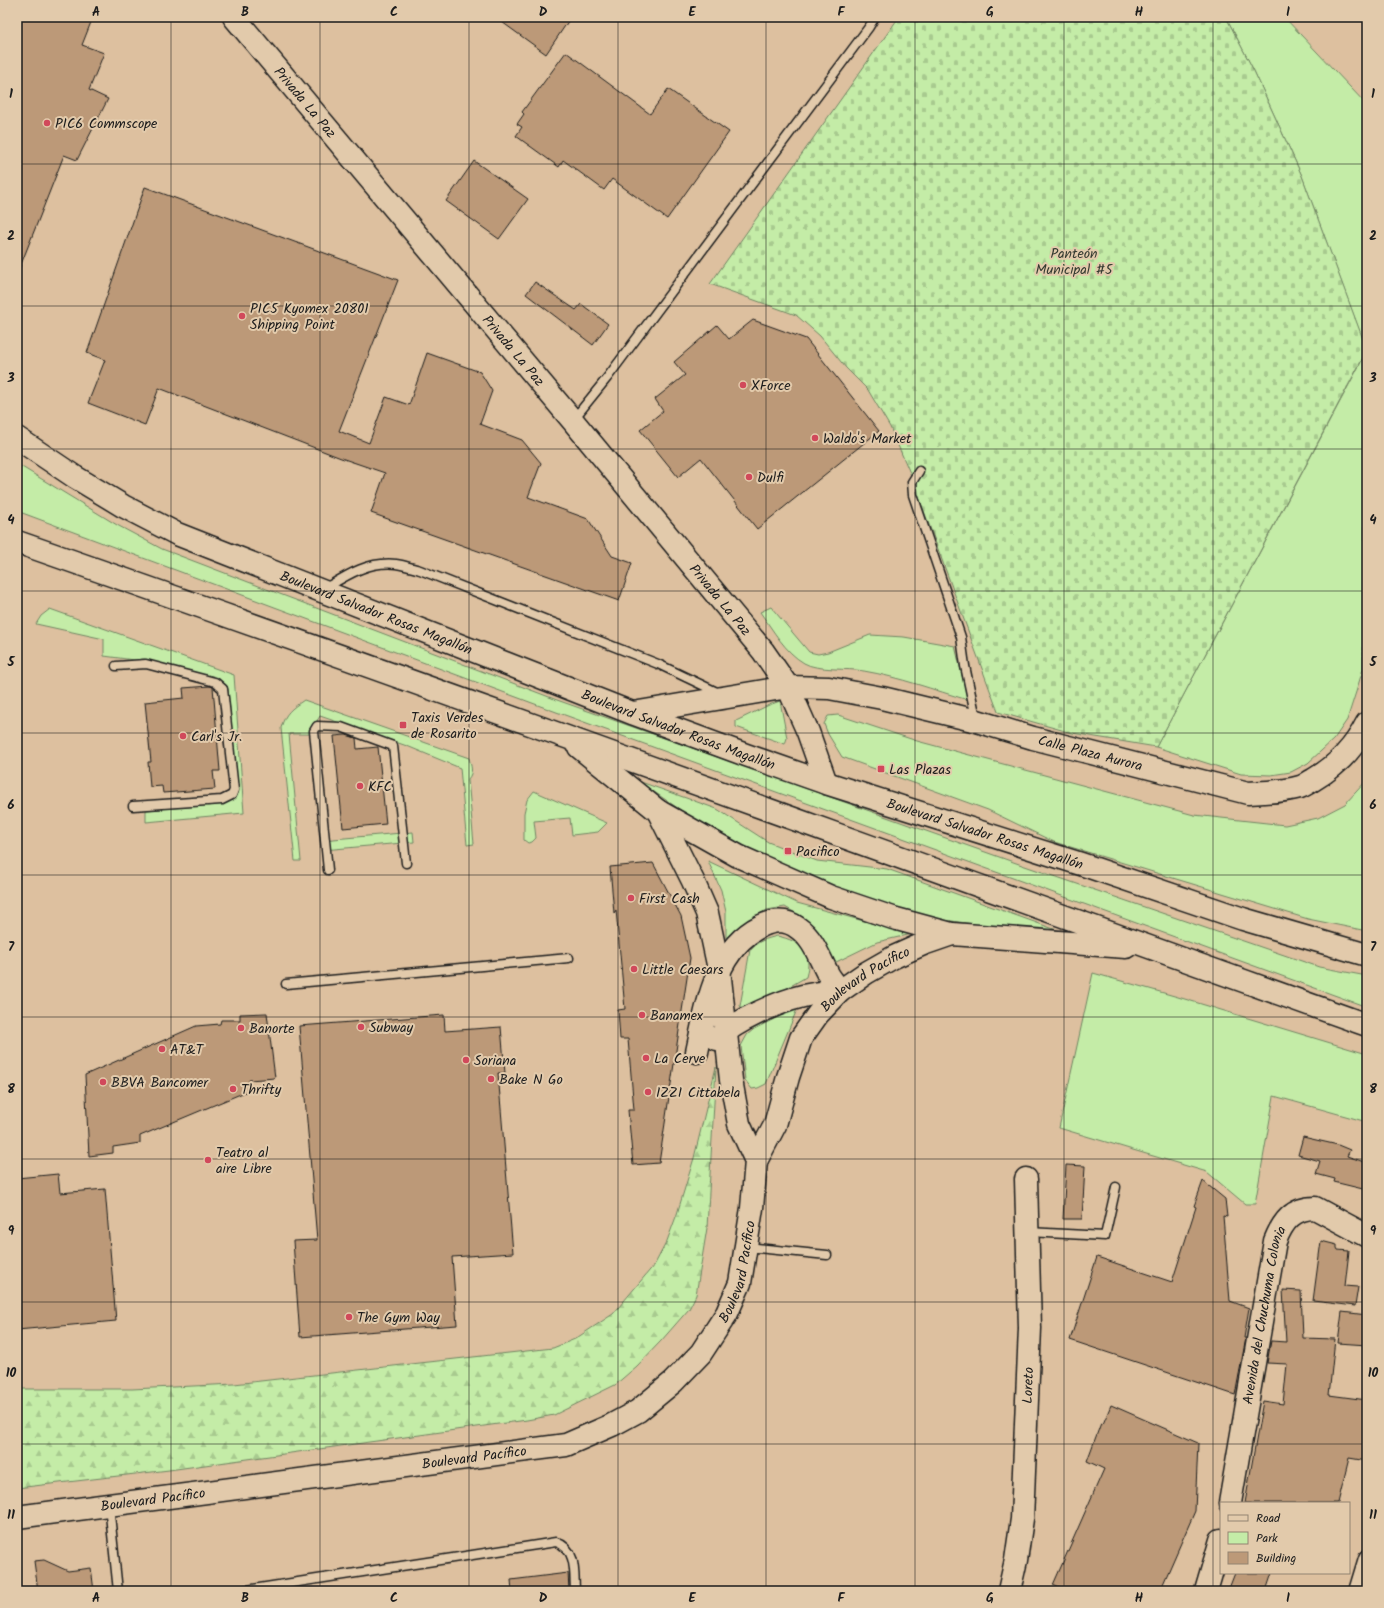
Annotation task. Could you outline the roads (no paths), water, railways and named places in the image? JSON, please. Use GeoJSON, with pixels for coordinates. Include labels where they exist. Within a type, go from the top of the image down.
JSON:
{"type":"FeatureCollection","features":[{"type":"Feature","properties":{"kind":"main road","name":"Privada La Paz"},"geometry":{"type":"LineString","coordinates":[[234,17],[573,421],[763,651],[788,687],[808,732],[826,783]]}},
{"type":"Feature","properties":{"kind":"main road","name":"Boulevard Salvador Rosas Magallón"},"geometry":{"type":"LineString","coordinates":[[17,438],[123,506],[177,534],[632,713],[826,783],[1080,864],[1242,919],[1367,954]]}},
{"type":"Feature","properties":{"kind":"main road"},"geometry":{"type":"LineString","coordinates":[[17,542],[252,624],[677,776],[1367,1026]]}},
{"type":"Feature","properties":{"kind":"main road","name":"Calle Plaza Aurora"},"geometry":{"type":"LineString","coordinates":[[632,713],[788,687],[829,688],[882,698],[977,721],[1033,738],[1248,793],[1275,792],[1301,787],[1324,773],[1342,758],[1355,744],[1367,723]]}},
{"type":"Feature","properties":{"kind":"main road"},"geometry":{"type":"LineString","coordinates":[[568,738],[658,811],[738,856],[831,897],[893,918],[952,934],[1153,949]]}},
{"type":"Feature","properties":{"kind":"main road","name":"Boulevard Pacífico"},"geometry":{"type":"LineString","coordinates":[[658,811],[694,881],[707,913],[719,969],[731,1080],[739,1124],[756,1161]]}},
{"type":"Feature","properties":{"kind":"main road"},"geometry":{"type":"LineString","coordinates":[[772,921],[788,921],[799,928],[810,940],[830,978],[840,991],[804,996],[782,1002],[743,1020],[726,1030],[712,1044],[697,1052],[705,1016],[719,969],[734,946],[752,931],[772,921]]}},
{"type":"Feature","properties":{"kind":"main road","name":"Boulevard Pacífico"},"geometry":{"type":"LineString","coordinates":[[17,1518],[109,1504],[566,1445],[612,1425],[638,1411],[673,1382],[701,1353],[727,1314],[740,1283],[752,1208],[756,1161],[775,1126],[788,1077],[801,1038],[818,1014],[840,991],[866,973],[894,957],[923,944],[952,934]]}},
{"type":"Feature","properties":{"kind":"main road","name":"Loreto"},"geometry":{"type":"LineString","coordinates":[[1008,1591],[1016,1560],[1022,1519],[1030,1328],[1026,1179]]}},
{"type":"Feature","properties":{"kind":"main road","name":"Avenida del Chuchuma Colonia"},"geometry":{"type":"LineString","coordinates":[[1230,1502],[1275,1241],[1280,1228],[1288,1217],[1297,1211],[1307,1208],[1315,1208],[1367,1236]]}},
{"type":"Feature","properties":{"kind":"main road"},"geometry":{"type":"LineString","coordinates":[[1206,1591],[1220,1543]]}},
{"type":"Feature","properties":{"kind":"street"},"geometry":{"type":"LineString","coordinates":[[1357,1591],[1367,1558]]}},
{"type":"Feature","properties":{"kind":"lane"},"geometry":{"type":"LineString","coordinates":[[573,421],[875,17]]}},
{"type":"Feature","properties":{"kind":"lane"},"geometry":{"type":"LineString","coordinates":[[919,471],[912,482],[913,495],[961,637],[965,666],[977,721]]}},
{"type":"Feature","properties":{"kind":"lane"},"geometry":{"type":"LineString","coordinates":[[320,591],[352,572],[371,565],[396,564],[420,570],[658,664],[729,698]]}},
{"type":"Feature","properties":{"kind":"lane"},"geometry":{"type":"LineString","coordinates":[[116,666],[146,664],[215,682],[223,689],[234,790],[232,795],[222,800],[133,806]]}},
{"type":"Feature","properties":{"kind":"lane"},"geometry":{"type":"LineString","coordinates":[[328,870],[314,731],[317,726],[341,727],[393,746],[406,863]]}},
{"type":"Feature","properties":{"kind":"lane"},"geometry":{"type":"LineString","coordinates":[[286,984],[568,958]]}},
{"type":"Feature","properties":{"kind":"lane"},"geometry":{"type":"LineString","coordinates":[[1028,1232],[1105,1236],[1116,1187]]}},
{"type":"Feature","properties":{"kind":"lane"},"geometry":{"type":"LineString","coordinates":[[746,1247],[828,1255]]}},
{"type":"Feature","properties":{"kind":"lane"},"geometry":{"type":"LineString","coordinates":[[109,1504],[118,1591]]}},
{"type":"Feature","properties":{"kind":"lane"},"geometry":{"type":"LineString","coordinates":[[240,1591],[556,1542],[564,1544],[571,1554],[575,1591]]}},
{"type":"Feature","properties":{"kind":"place","name":"PIC6 Commscope"},"geometry":{"type":"Point","coordinates":[47,123]}},
{"type":"Feature","properties":{"kind":"place","name":"PIC5 Kyomex 20801 Shipping Point"},"geometry":{"type":"Point","coordinates":[242,316]}},
{"type":"Feature","properties":{"kind":"place","name":"XForce"},"geometry":{"type":"Point","coordinates":[743,385]}},
{"type":"Feature","properties":{"kind":"place","name":"Waldo's Market"},"geometry":{"type":"Point","coordinates":[815,438]}},
{"type":"Feature","properties":{"kind":"place","name":"Dulfi"},"geometry":{"type":"Point","coordinates":[749,477]}},
{"type":"Feature","properties":{"kind":"place","name":"Taxis Verdes de Rosarito"},"geometry":{"type":"Point","coordinates":[403,725]}},
{"type":"Feature","properties":{"kind":"place","name":"Carl's Jr."},"geometry":{"type":"Point","coordinates":[183,736]}},
{"type":"Feature","properties":{"kind":"place","name":"Las Plazas"},"geometry":{"type":"Point","coordinates":[881,769]}},
{"type":"Feature","properties":{"kind":"place","name":"KFC"},"geometry":{"type":"Point","coordinates":[360,786]}},
{"type":"Feature","properties":{"kind":"place","name":"Pacifico"},"geometry":{"type":"Point","coordinates":[788,851]}},
{"type":"Feature","properties":{"kind":"place","name":"First Cash"},"geometry":{"type":"Point","coordinates":[631,898]}},
{"type":"Feature","properties":{"kind":"place","name":"Little Caesars"},"geometry":{"type":"Point","coordinates":[634,969]}},
{"type":"Feature","properties":{"kind":"place","name":"Banamex"},"geometry":{"type":"Point","coordinates":[642,1015]}},
{"type":"Feature","properties":{"kind":"place","name":"Subway"},"geometry":{"type":"Point","coordinates":[361,1027]}},
{"type":"Feature","properties":{"kind":"place","name":"Banorte"},"geometry":{"type":"Point","coordinates":[241,1028]}},
{"type":"Feature","properties":{"kind":"place","name":"AT&T"},"geometry":{"type":"Point","coordinates":[162,1049]}},
{"type":"Feature","properties":{"kind":"place","name":"La Cerve"},"geometry":{"type":"Point","coordinates":[646,1058]}},
{"type":"Feature","properties":{"kind":"place","name":"Soriana"},"geometry":{"type":"Point","coordinates":[466,1060]}},
{"type":"Feature","properties":{"kind":"place","name":"Bake N Go"},"geometry":{"type":"Point","coordinates":[491,1079]}},
{"type":"Feature","properties":{"kind":"place","name":"BBVA Bancomer"},"geometry":{"type":"Point","coordinates":[103,1082]}},
{"type":"Feature","properties":{"kind":"place","name":"Thrifty"},"geometry":{"type":"Point","coordinates":[233,1089]}},
{"type":"Feature","properties":{"kind":"place","name":"IZZI Cittabela"},"geometry":{"type":"Point","coordinates":[648,1092]}},
{"type":"Feature","properties":{"kind":"place","name":"Teatro al aire Libre"},"geometry":{"type":"Point","coordinates":[208,1160]}},
{"type":"Feature","properties":{"kind":"place","name":"The Gym Way"},"geometry":{"type":"Point","coordinates":[349,1317]}},
{"type":"Feature","properties":{"kind":"park label","name":"Panteón Municipal #5"},"geometry":{"type":"Point","coordinates":[1074,262]}}]}
